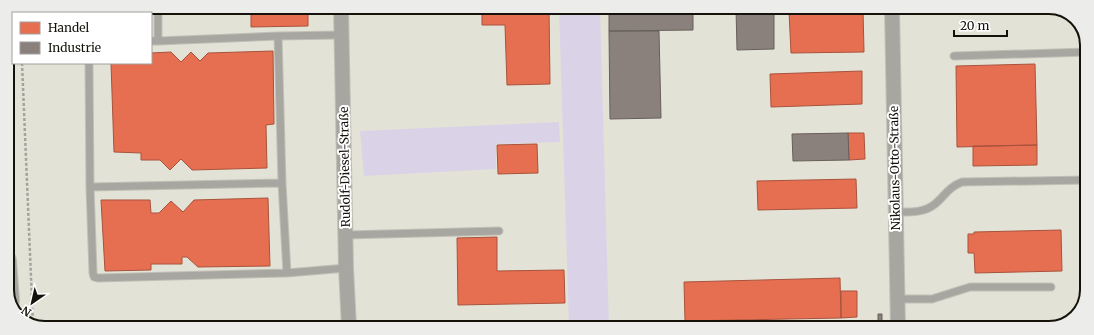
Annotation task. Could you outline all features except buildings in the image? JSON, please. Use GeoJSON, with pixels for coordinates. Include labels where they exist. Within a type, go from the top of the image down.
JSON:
{"type":"FeatureCollection","features":[{"type":"Feature","properties":{"kind":"street","name":"Rudolf-Diesel-Straße"},"geometry":{"type":"LineString","coordinates":[[341,14],[346,268],[349,321]]}},
{"type":"Feature","properties":{"kind":"street","name":"Nikolaus-Otto-Straße"},"geometry":{"type":"LineString","coordinates":[[892,14],[898,321]]}},
{"type":"Feature","properties":{"kind":"lane"},"geometry":{"type":"LineString","coordinates":[[157,14],[154,41],[342,35]]}},
{"type":"Feature","properties":{"kind":"lane"},"geometry":{"type":"LineString","coordinates":[[278,36],[282,183],[287,273]]}},
{"type":"Feature","properties":{"kind":"lane"},"geometry":{"type":"LineString","coordinates":[[954,56],[1080,52]]}},
{"type":"Feature","properties":{"kind":"lane"},"geometry":{"type":"LineString","coordinates":[[89,64],[90,187],[94,277],[287,273],[346,268]]}},
{"type":"Feature","properties":{"kind":"lane"},"geometry":{"type":"LineString","coordinates":[[896,212],[917,212],[926,210],[935,204],[952,186],[962,182],[1080,180]]}},
{"type":"Feature","properties":{"kind":"lane"},"geometry":{"type":"LineString","coordinates":[[90,187],[282,183]]}},
{"type":"Feature","properties":{"kind":"lane"},"geometry":{"type":"LineString","coordinates":[[346,235],[499,231]]}},
{"type":"Feature","properties":{"kind":"lane"},"geometry":{"type":"LineString","coordinates":[[898,298],[932,299],[970,287],[1051,287]]}},
{"type":"Feature","properties":{"kind":"path"},"geometry":{"type":"LineString","coordinates":[[22,64],[33,319]]}},
{"type":"Feature","properties":{"kind":"shaded area"},"geometry":{"type":"Polygon","coordinates":[[[559,14],[600,14],[609,321],[569,321],[559,14]]]}},
{"type":"Feature","properties":{"kind":"shaded area"},"geometry":{"type":"Polygon","coordinates":[[[559,122],[560,142],[496,144],[496,169],[364,176],[360,131],[559,122]]]}}]}
